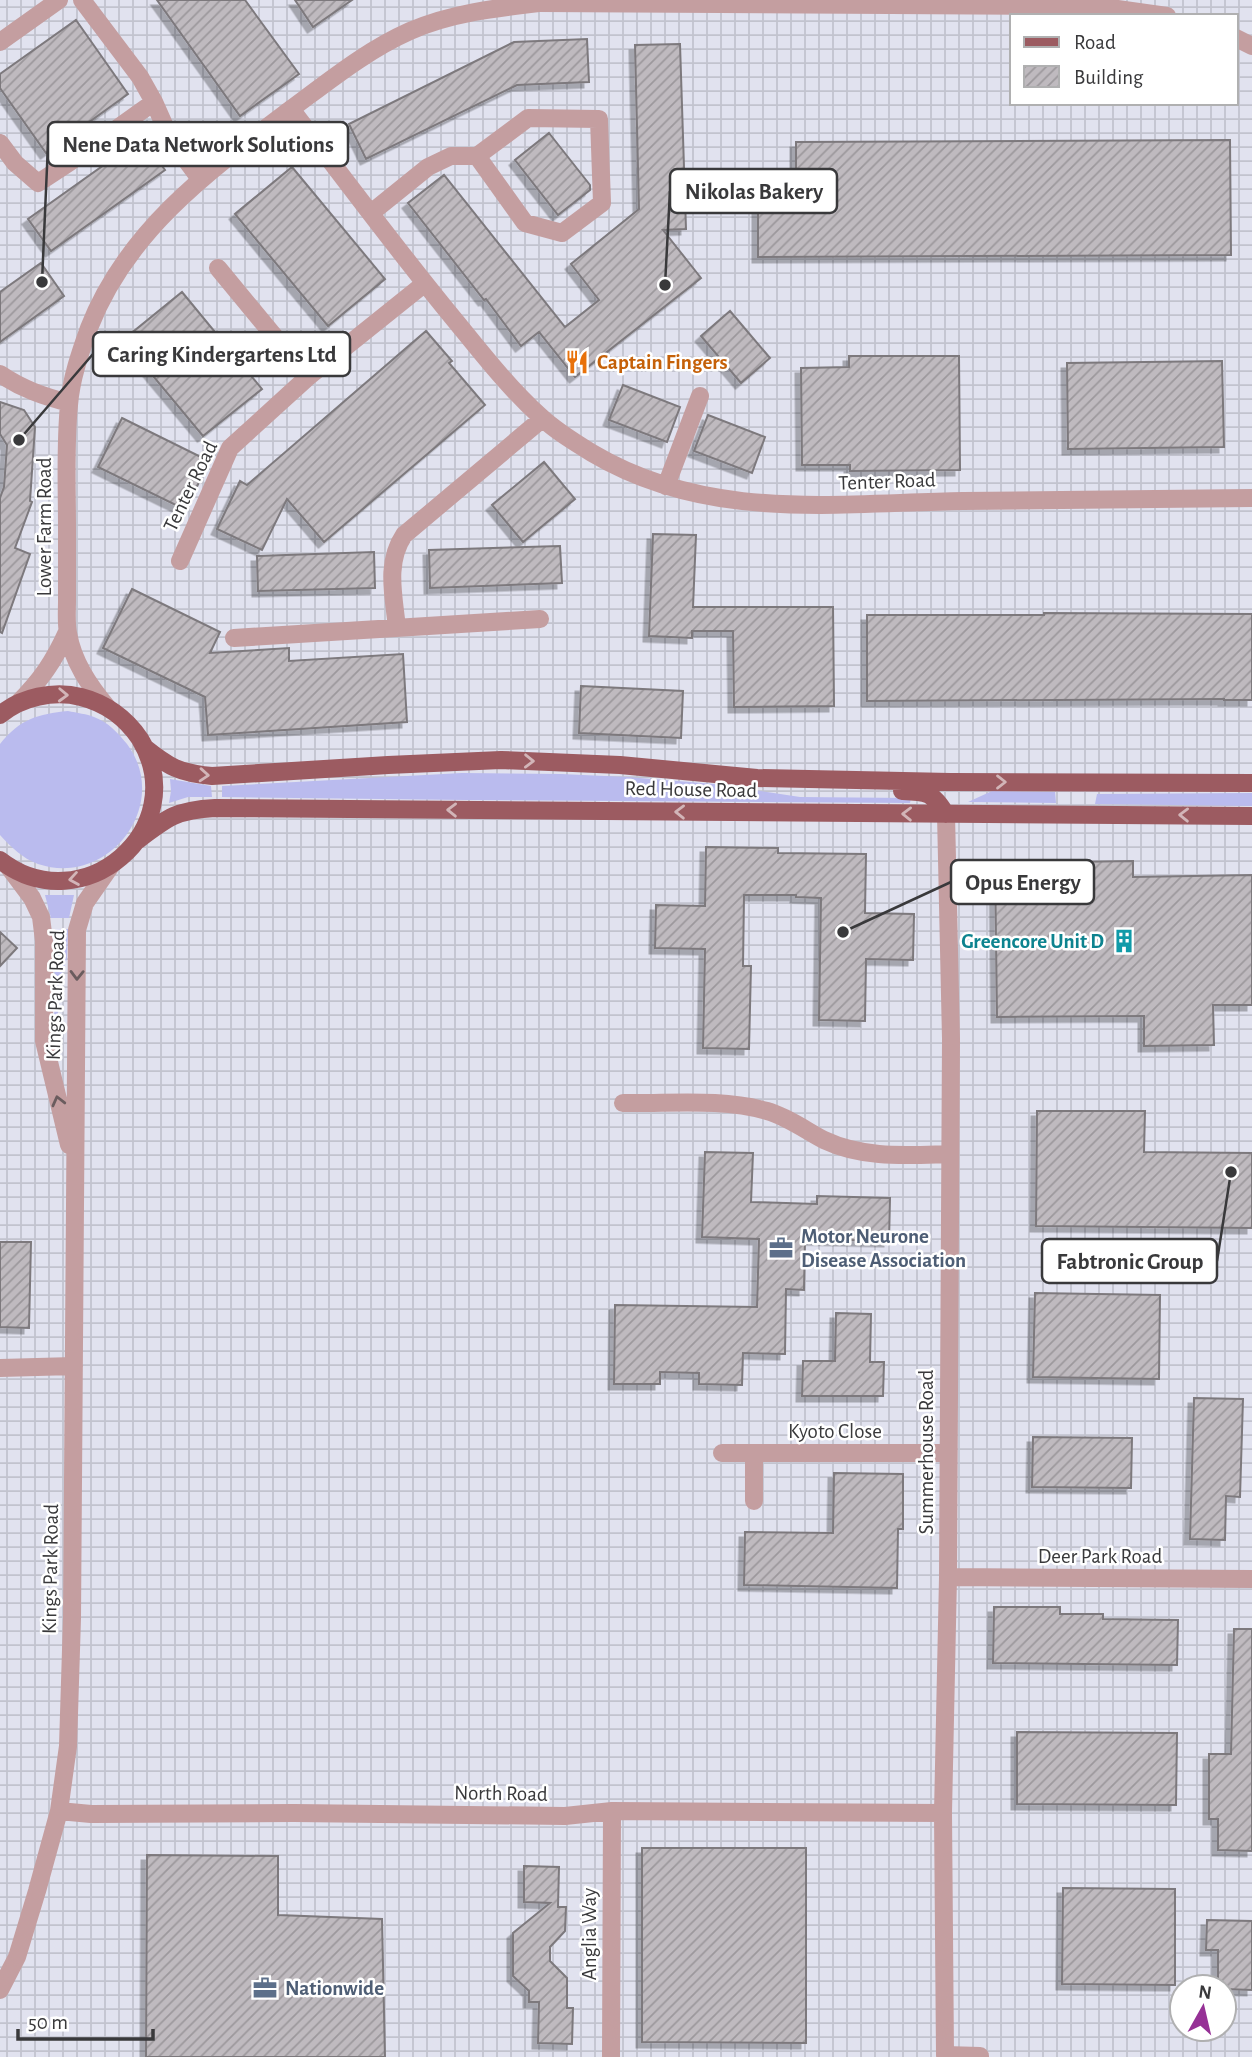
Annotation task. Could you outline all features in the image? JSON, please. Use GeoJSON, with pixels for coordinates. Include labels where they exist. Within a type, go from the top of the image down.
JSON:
{"type":"FeatureCollection","features":[{"type":"Feature","properties":{"kind":"main road"},"geometry":{"type":"LineString","coordinates":[[0,715],[18,703],[36,697],[54,694],[90,699],[107,707],[135,731],[151,765],[153,784],[152,804],[147,822],[125,855],[110,867],[77,880],[59,881],[33,877],[4,863]]}},
{"type":"Feature","properties":{"kind":"main road"},"geometry":{"type":"LineString","coordinates":[[144,747],[167,765],[191,774],[212,776],[501,760],[620,765],[757,778],[1252,783]]}},
{"type":"Feature","properties":{"kind":"main road"},"geometry":{"type":"LineString","coordinates":[[757,778],[802,789],[923,792],[937,799],[946,814]]}},
{"type":"Feature","properties":{"kind":"main road","name":"Red House Road"},"geometry":{"type":"LineString","coordinates":[[138,839],[167,817],[182,811],[215,808],[1252,816]]}},
{"type":"Feature","properties":{"kind":"street"},"geometry":{"type":"LineString","coordinates":[[0,41],[59,0]]}},
{"type":"Feature","properties":{"kind":"street"},"geometry":{"type":"LineString","coordinates":[[82,0],[140,77],[155,102],[166,129],[200,179]]}},
{"type":"Feature","properties":{"kind":"street","name":"Lower Farm Road"},"geometry":{"type":"LineString","coordinates":[[68,632],[69,403],[76,369],[90,327],[116,276],[142,237],[200,179],[364,57],[411,31],[442,20],[502,7],[540,3],[1077,6],[1153,14]]}},
{"type":"Feature","properties":{"kind":"street"},"geometry":{"type":"LineString","coordinates":[[0,143],[15,163],[38,183],[155,102]]}},
{"type":"Feature","properties":{"kind":"street","name":"Tenter Road"},"geometry":{"type":"LineString","coordinates":[[291,109],[424,284],[507,384],[542,419],[573,441],[619,467],[692,494],[802,506],[1252,498]]}},
{"type":"Feature","properties":{"kind":"street"},"geometry":{"type":"LineString","coordinates":[[371,213],[428,167],[451,156],[477,156],[528,118],[599,119],[602,203],[562,233],[525,223],[477,156]]}},
{"type":"Feature","properties":{"kind":"street"},"geometry":{"type":"LineString","coordinates":[[218,268],[308,377]]}},
{"type":"Feature","properties":{"kind":"street","name":"Tenter Road"},"geometry":{"type":"LineString","coordinates":[[180,561],[230,448],[308,377],[424,284]]}},
{"type":"Feature","properties":{"kind":"street"},"geometry":{"type":"LineString","coordinates":[[0,374],[18,386],[69,403]]}},
{"type":"Feature","properties":{"kind":"street"},"geometry":{"type":"LineString","coordinates":[[667,486],[699,396]]}},
{"type":"Feature","properties":{"kind":"street"},"geometry":{"type":"LineString","coordinates":[[397,628],[392,572],[394,554],[404,535],[542,419]]}},
{"type":"Feature","properties":{"kind":"street"},"geometry":{"type":"LineString","coordinates":[[234,638],[540,619]]}},
{"type":"Feature","properties":{"kind":"street"},"geometry":{"type":"LineString","coordinates":[[18,703],[47,671],[68,632]]}},
{"type":"Feature","properties":{"kind":"street"},"geometry":{"type":"LineString","coordinates":[[68,632],[82,673],[107,707]]}},
{"type":"Feature","properties":{"kind":"street","name":"Summerhouse Road"},"geometry":{"type":"LineString","coordinates":[[946,814],[951,1039],[948,1577],[943,1813],[945,2055],[980,2056]]}},
{"type":"Feature","properties":{"kind":"street","name":"Kings Park Road"},"geometry":{"type":"LineString","coordinates":[[4,863],[32,898],[41,917],[44,941],[44,1041],[77,1175]]}},
{"type":"Feature","properties":{"kind":"street","name":"Kings Park Road"},"geometry":{"type":"LineString","coordinates":[[0,1990],[8,1959],[37,1891],[59,1811],[68,1746],[71,1713],[77,1175],[77,930],[85,903],[110,867]]}},
{"type":"Feature","properties":{"kind":"street"},"geometry":{"type":"LineString","coordinates":[[623,1103],[745,1106],[769,1111],[824,1139],[858,1152],[950,1154]]}},
{"type":"Feature","properties":{"kind":"street"},"geometry":{"type":"LineString","coordinates":[[0,1368],[74,1366]]}},
{"type":"Feature","properties":{"kind":"street","name":"Kyoto Close"},"geometry":{"type":"LineString","coordinates":[[722,1453],[948,1453]]}},
{"type":"Feature","properties":{"kind":"street"},"geometry":{"type":"LineString","coordinates":[[754,1453],[754,1501]]}},
{"type":"Feature","properties":{"kind":"street","name":"Deer Park Road"},"geometry":{"type":"LineString","coordinates":[[948,1577],[1252,1579]]}},
{"type":"Feature","properties":{"kind":"street","name":"North Road"},"geometry":{"type":"LineString","coordinates":[[59,1811],[91,1814],[551,1816],[612,1811],[943,1813]]}},
{"type":"Feature","properties":{"kind":"street","name":"Anglia Way"},"geometry":{"type":"LineString","coordinates":[[611,2057],[612,1811]]}},
{"type":"Feature","properties":{"kind":"shaded area"},"geometry":{"type":"Polygon","coordinates":[[[0,0],[1252,0],[1252,2057],[0,2057],[0,0]]]}},
{"type":"Feature","properties":{"kind":"shaded area"},"geometry":{"type":"Polygon","coordinates":[[[68,711],[99,719],[120,736],[139,767],[142,791],[137,815],[126,835],[109,852],[88,864],[64,868],[32,862],[0,835],[0,744],[30,719],[68,711]]]}},
{"type":"Feature","properties":{"kind":"shaded area"},"geometry":{"type":"Polygon","coordinates":[[[462,773],[627,777],[714,784],[800,797],[911,798],[910,803],[222,797],[222,786],[462,773]]]}},
{"type":"Feature","properties":{"kind":"shaded area"},"geometry":{"type":"Polygon","coordinates":[[[170,779],[211,786],[212,797],[188,797],[169,803],[170,779]]]}},
{"type":"Feature","properties":{"kind":"shaded area"},"geometry":{"type":"Polygon","coordinates":[[[992,791],[1055,792],[1056,803],[968,802],[992,791]]]}},
{"type":"Feature","properties":{"kind":"shaded area"},"geometry":{"type":"Polygon","coordinates":[[[1252,793],[1252,806],[1095,804],[1097,794],[1252,793]]]}},
{"type":"Feature","properties":{"kind":"shaded area"},"geometry":{"type":"Polygon","coordinates":[[[45,895],[74,895],[69,918],[51,918],[45,895]]]}},
{"type":"Feature","properties":{"kind":"shaded area"},"geometry":{"type":"Polygon","coordinates":[[[55,929],[68,929],[67,958],[58,987],[58,1051],[54,1051],[55,929]]]}},
{"type":"Feature","properties":{"kind":"building"},"geometry":{"type":"Polygon","coordinates":[[[157,0],[245,0],[299,74],[240,116],[157,0]]]}},
{"type":"Feature","properties":{"kind":"building"},"geometry":{"type":"Polygon","coordinates":[[[295,0],[352,0],[313,27],[295,0]]]}},
{"type":"Feature","properties":{"kind":"building"},"geometry":{"type":"Polygon","coordinates":[[[76,20],[128,94],[46,153],[0,88],[0,74],[76,20]]]}},
{"type":"Feature","properties":{"kind":"building"},"geometry":{"type":"Polygon","coordinates":[[[587,39],[589,82],[517,85],[366,159],[349,124],[514,42],[587,39]]]}},
{"type":"Feature","properties":{"kind":"building"},"geometry":{"type":"Polygon","coordinates":[[[680,44],[686,229],[663,230],[701,278],[575,377],[539,332],[521,346],[408,203],[444,175],[565,327],[599,300],[571,264],[639,209],[635,45],[680,44]]]}},
{"type":"Feature","properties":{"kind":"building"},"geometry":{"type":"Polygon","coordinates":[[[549,133],[590,185],[590,190],[558,215],[515,160],[549,133]]]}},
{"type":"Feature","properties":{"kind":"building"},"geometry":{"type":"Polygon","coordinates":[[[142,138],[165,170],[51,251],[28,219],[142,138]]]}},
{"type":"Feature","properties":{"kind":"building"},"geometry":{"type":"Polygon","coordinates":[[[1230,140],[1231,255],[758,257],[758,174],[796,174],[796,142],[1230,140]]]}},
{"type":"Feature","properties":{"kind":"building"},"geometry":{"type":"Polygon","coordinates":[[[292,167],[385,279],[328,326],[235,214],[292,167]]]}},
{"type":"Feature","properties":{"kind":"building"},"geometry":{"type":"Polygon","coordinates":[[[41,263],[64,296],[0,342],[0,292],[41,263]]]}},
{"type":"Feature","properties":{"kind":"building"},"geometry":{"type":"Polygon","coordinates":[[[182,292],[262,389],[203,436],[123,340],[182,292]]]}},
{"type":"Feature","properties":{"kind":"building"},"geometry":{"type":"Polygon","coordinates":[[[730,311],[770,358],[741,383],[701,336],[730,311]]]}},
{"type":"Feature","properties":{"kind":"building"},"geometry":{"type":"Polygon","coordinates":[[[426,331],[485,405],[324,542],[287,499],[262,550],[217,529],[240,481],[247,485],[426,331]]]}},
{"type":"Feature","properties":{"kind":"building"},"geometry":{"type":"Polygon","coordinates":[[[849,356],[959,356],[960,470],[850,471],[850,465],[802,465],[801,368],[849,367],[849,356]]]}},
{"type":"Feature","properties":{"kind":"building"},"geometry":{"type":"Polygon","coordinates":[[[1222,361],[1224,447],[1068,449],[1067,363],[1222,361]]]}},
{"type":"Feature","properties":{"kind":"building"},"geometry":{"type":"Polygon","coordinates":[[[623,385],[680,407],[667,442],[609,420],[623,385]]]}},
{"type":"Feature","properties":{"kind":"building"},"geometry":{"type":"Polygon","coordinates":[[[0,402],[24,410],[35,427],[32,502],[15,548],[30,554],[2,633],[0,498],[4,487],[7,445],[0,434],[0,402]]]}},
{"type":"Feature","properties":{"kind":"building"},"geometry":{"type":"Polygon","coordinates":[[[708,415],[765,437],[752,473],[694,451],[708,415]]]}},
{"type":"Feature","properties":{"kind":"building"},"geometry":{"type":"Polygon","coordinates":[[[122,418],[209,461],[186,510],[98,467],[122,418]]]}},
{"type":"Feature","properties":{"kind":"building"},"geometry":{"type":"Polygon","coordinates":[[[544,462],[575,499],[523,542],[492,505],[544,462]]]}},
{"type":"Feature","properties":{"kind":"building"},"geometry":{"type":"Polygon","coordinates":[[[653,534],[696,535],[693,607],[833,607],[834,706],[734,707],[733,631],[692,631],[692,638],[649,636],[653,534]]]}},
{"type":"Feature","properties":{"kind":"building"},"geometry":{"type":"Polygon","coordinates":[[[560,546],[562,583],[430,588],[429,550],[560,546]]]}},
{"type":"Feature","properties":{"kind":"building"},"geometry":{"type":"Polygon","coordinates":[[[374,552],[375,588],[258,591],[257,556],[374,552]]]}},
{"type":"Feature","properties":{"kind":"building"},"geometry":{"type":"Polygon","coordinates":[[[132,589],[220,632],[210,653],[289,648],[289,661],[403,654],[407,722],[208,735],[205,697],[103,648],[132,589]]]}},
{"type":"Feature","properties":{"kind":"building"},"geometry":{"type":"Polygon","coordinates":[[[1252,614],[1252,700],[867,701],[867,615],[1252,614]]]}},
{"type":"Feature","properties":{"kind":"building"},"geometry":{"type":"Polygon","coordinates":[[[581,686],[683,691],[681,738],[579,733],[581,686]]]}},
{"type":"Feature","properties":{"kind":"building"},"geometry":{"type":"Polygon","coordinates":[[[706,847],[778,848],[778,853],[866,854],[865,913],[914,914],[913,960],[866,959],[865,1021],[819,1020],[821,898],[744,895],[743,966],[751,966],[749,1049],[703,1048],[705,949],[655,948],[656,905],[705,906],[706,847]]]}},
{"type":"Feature","properties":{"kind":"building","name":"Greencore Unit D"},"geometry":{"type":"Polygon","coordinates":[[[1133,861],[1133,877],[1252,875],[1252,1005],[1213,1005],[1214,1045],[1144,1046],[1144,1016],[997,1017],[995,863],[1133,861]]]}},
{"type":"Feature","properties":{"kind":"building"},"geometry":{"type":"Polygon","coordinates":[[[0,932],[17,948],[0,966],[0,932]]]}},
{"type":"Feature","properties":{"kind":"building"},"geometry":{"type":"Polygon","coordinates":[[[1037,1111],[1145,1111],[1144,1152],[1252,1153],[1252,1228],[1036,1226],[1037,1111]]]}},
{"type":"Feature","properties":{"kind":"building"},"geometry":{"type":"Polygon","coordinates":[[[705,1152],[753,1153],[751,1202],[817,1204],[817,1196],[890,1198],[889,1241],[805,1239],[804,1290],[786,1289],[785,1354],[743,1353],[742,1385],[699,1384],[699,1373],[660,1372],[660,1384],[614,1384],[615,1305],[757,1307],[759,1239],[702,1237],[705,1152]]]}},
{"type":"Feature","properties":{"kind":"building"},"geometry":{"type":"Polygon","coordinates":[[[0,1242],[31,1242],[29,1328],[0,1327],[0,1242]]]}},
{"type":"Feature","properties":{"kind":"building"},"geometry":{"type":"Polygon","coordinates":[[[1035,1293],[1160,1295],[1159,1379],[1033,1377],[1035,1293]]]}},
{"type":"Feature","properties":{"kind":"building"},"geometry":{"type":"Polygon","coordinates":[[[836,1313],[871,1314],[870,1362],[884,1362],[883,1396],[802,1396],[803,1361],[835,1361],[836,1313]]]}},
{"type":"Feature","properties":{"kind":"building"},"geometry":{"type":"Polygon","coordinates":[[[1194,1398],[1243,1399],[1240,1497],[1226,1496],[1225,1540],[1190,1539],[1194,1398]]]}},
{"type":"Feature","properties":{"kind":"building"},"geometry":{"type":"Polygon","coordinates":[[[1033,1437],[1132,1438],[1131,1488],[1032,1487],[1033,1437]]]}},
{"type":"Feature","properties":{"kind":"building"},"geometry":{"type":"Polygon","coordinates":[[[834,1473],[903,1474],[903,1529],[898,1529],[897,1588],[744,1585],[745,1532],[833,1533],[834,1473]]]}},
{"type":"Feature","properties":{"kind":"building"},"geometry":{"type":"Polygon","coordinates":[[[994,1607],[1060,1607],[1060,1614],[1103,1614],[1103,1619],[1178,1620],[1177,1665],[993,1663],[994,1607]]]}},
{"type":"Feature","properties":{"kind":"building"},"geometry":{"type":"Polygon","coordinates":[[[1234,1629],[1252,1629],[1252,1851],[1218,1850],[1218,1819],[1209,1819],[1209,1754],[1231,1754],[1234,1629]]]}},
{"type":"Feature","properties":{"kind":"building"},"geometry":{"type":"Polygon","coordinates":[[[1017,1732],[1177,1733],[1176,1805],[1017,1804],[1017,1732]]]}},
{"type":"Feature","properties":{"kind":"building"},"geometry":{"type":"Polygon","coordinates":[[[642,1848],[806,1848],[806,2043],[642,2042],[642,1848]]]}},
{"type":"Feature","properties":{"kind":"building","name":"Nationwide"},"geometry":{"type":"Polygon","coordinates":[[[147,1855],[278,1856],[278,1915],[382,1919],[385,2057],[146,2057],[147,1855]]]}},
{"type":"Feature","properties":{"kind":"building"},"geometry":{"type":"Polygon","coordinates":[[[524,1866],[559,1867],[558,1907],[566,1907],[565,1931],[550,1947],[550,1961],[567,1978],[567,2008],[573,2008],[572,2044],[538,2043],[539,2002],[529,2002],[529,1991],[513,1976],[513,1933],[550,1903],[524,1902],[524,1866]]]}},
{"type":"Feature","properties":{"kind":"building"},"geometry":{"type":"Polygon","coordinates":[[[1063,1888],[1175,1889],[1175,1973],[1168,1973],[1168,1985],[1062,1984],[1063,1888]]]}},
{"type":"Feature","properties":{"kind":"building"},"geometry":{"type":"Polygon","coordinates":[[[1207,1920],[1252,1921],[1252,1990],[1238,1990],[1238,1973],[1218,1973],[1218,1950],[1206,1950],[1207,1920]]]}},
{"type":"Feature","properties":{"kind":"place","name":"Nene Data Network Solutions"},"geometry":{"type":"Point","coordinates":[42,282]}},
{"type":"Feature","properties":{"kind":"place","name":"Nikolas Bakery"},"geometry":{"type":"Point","coordinates":[665,285]}},
{"type":"Feature","properties":{"kind":"place","name":"Captain Fingers"},"geometry":{"type":"Point","coordinates":[577,362]}},
{"type":"Feature","properties":{"kind":"place","name":"Caring Kindergartens Ltd"},"geometry":{"type":"Point","coordinates":[19,440]}},
{"type":"Feature","properties":{"kind":"place","name":"Opus Energy"},"geometry":{"type":"Point","coordinates":[843,932]}},
{"type":"Feature","properties":{"kind":"place","name":"Greencore Unit D"},"geometry":{"type":"Point","coordinates":[1124,941]}},
{"type":"Feature","properties":{"kind":"place","name":"Fabtronic Group"},"geometry":{"type":"Point","coordinates":[1231,1172]}},
{"type":"Feature","properties":{"kind":"place","name":"Motor Neurone Disease Association"},"geometry":{"type":"Point","coordinates":[781,1248]}},
{"type":"Feature","properties":{"kind":"place","name":"Nationwide"},"geometry":{"type":"Point","coordinates":[265,1988]}}]}
